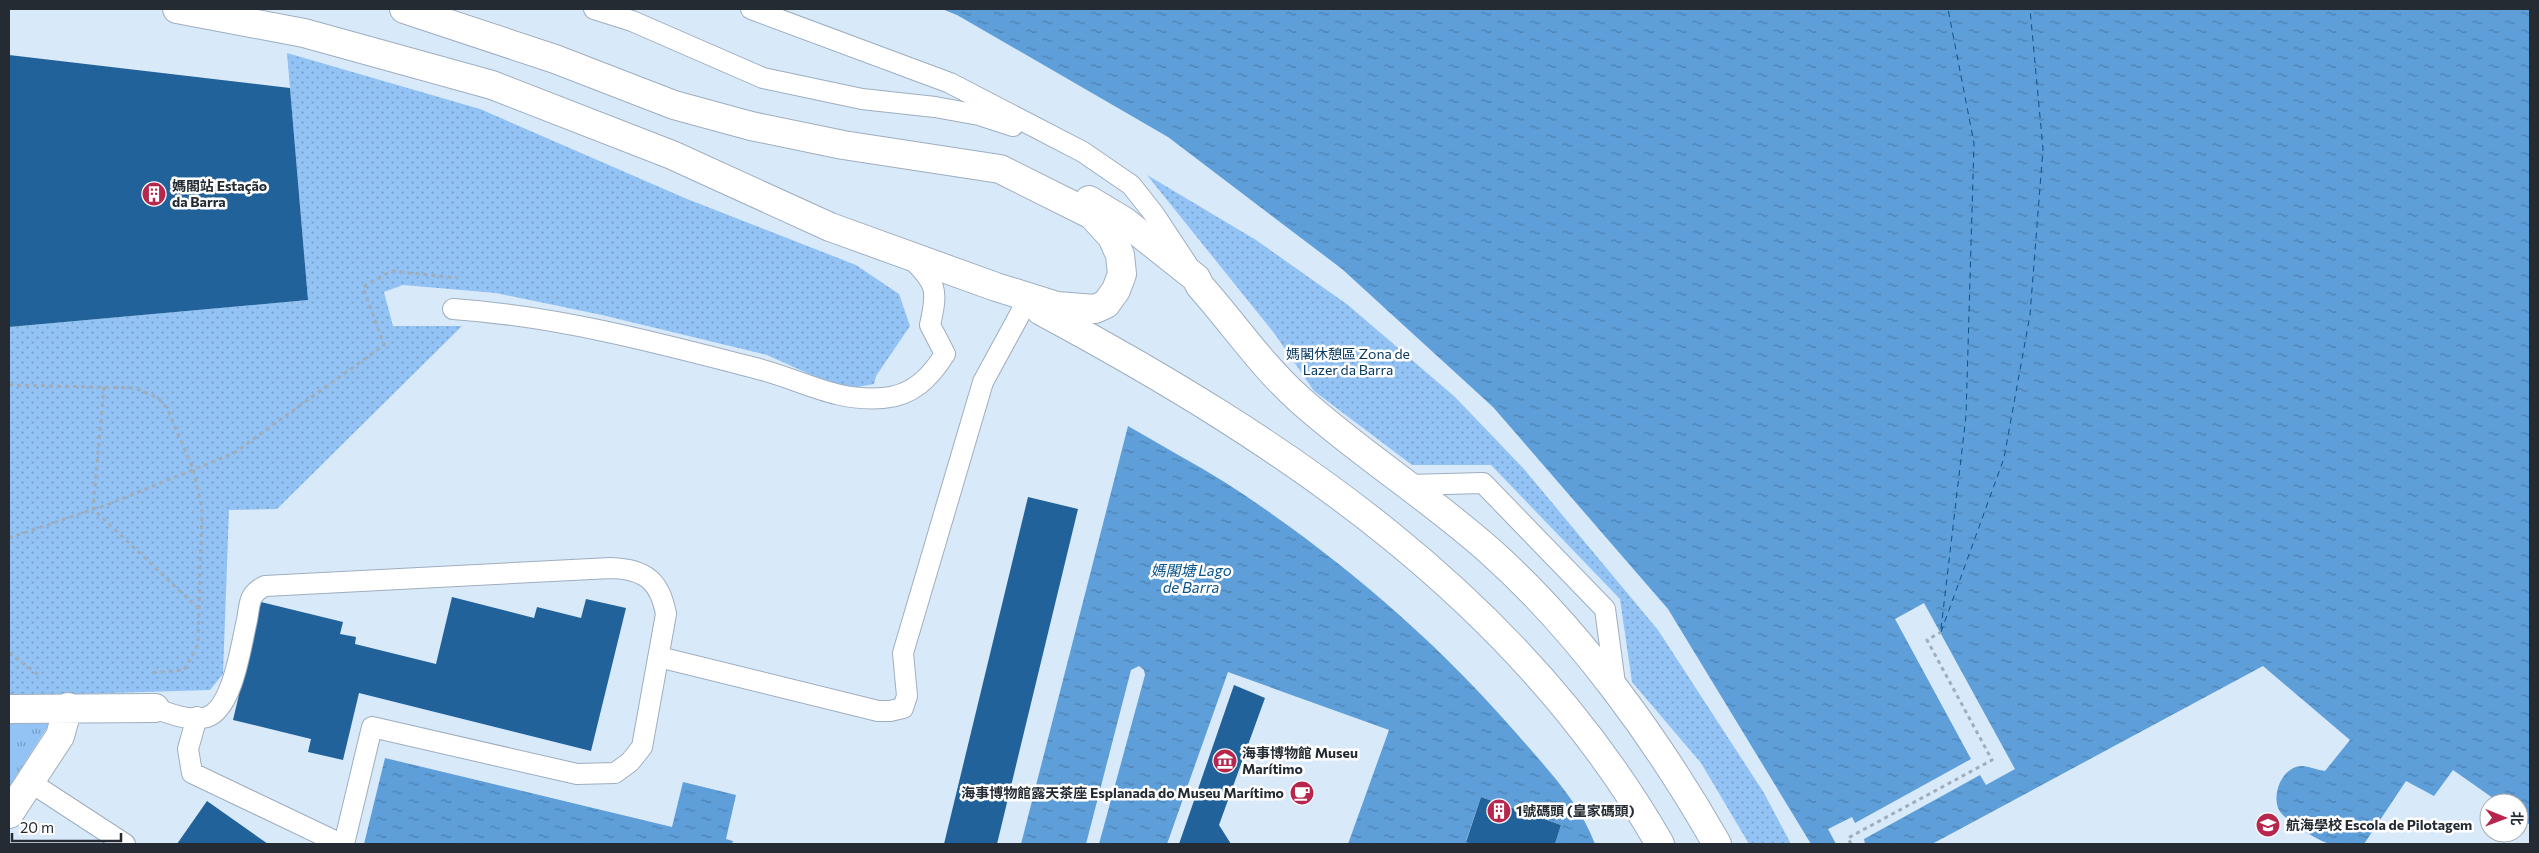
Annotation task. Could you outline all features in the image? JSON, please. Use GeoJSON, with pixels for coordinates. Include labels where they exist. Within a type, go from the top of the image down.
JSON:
{"type":"FeatureCollection","features":[{"type":"Feature","properties":{"kind":"main road"},"geometry":{"type":"LineString","coordinates":[[177,9],[304,33],[492,86],[672,155],[830,227],[996,287],[1056,306],[1095,309],[1106,304],[1116,290],[1122,274],[1120,255],[1112,237],[1092,216],[1004,173],[1000,169],[843,145],[751,126],[674,105],[555,59],[404,9]]}},
{"type":"Feature","properties":{"kind":"main road"},"geometry":{"type":"LineString","coordinates":[[1004,173],[1072,192],[1124,220],[1196,278],[1200,286],[1257,355],[1298,398],[1492,553],[1549,612],[1616,693],[1657,748],[1717,844]]}},
{"type":"Feature","properties":{"kind":"main road"},"geometry":{"type":"LineString","coordinates":[[996,287],[1106,346],[1240,427],[1335,492],[1400,541],[1512,646],[1558,698],[1612,769],[1660,844]]}},
{"type":"Feature","properties":{"kind":"main road"},"geometry":{"type":"LineString","coordinates":[[9,709],[68,707],[155,708]]}},
{"type":"Feature","properties":{"kind":"main road"},"geometry":{"type":"LineString","coordinates":[[9,814],[60,736],[68,707]]}},
{"type":"Feature","properties":{"kind":"lane"},"geometry":{"type":"LineString","coordinates":[[594,9],[632,21],[763,78],[862,99],[979,115],[1083,152]]}},
{"type":"Feature","properties":{"kind":"lane"},"geometry":{"type":"LineString","coordinates":[[751,9],[950,83],[1083,152],[1131,185],[1154,214],[1196,278]]}},
{"type":"Feature","properties":{"kind":"lane"},"geometry":{"type":"LineString","coordinates":[[453,309],[575,324],[758,369],[829,394],[859,399],[885,398],[907,393],[921,384],[934,371],[945,354],[930,325],[936,299],[935,288],[929,276],[910,256]]}},
{"type":"Feature","properties":{"kind":"lane"},"geometry":{"type":"LineString","coordinates":[[659,657],[878,711],[890,712],[903,708],[907,696],[903,652],[983,382],[1026,303]]}},
{"type":"Feature","properties":{"kind":"lane"},"geometry":{"type":"LineString","coordinates":[[1408,485],[1483,483],[1605,609],[1616,693]]}},
{"type":"Feature","properties":{"kind":"lane"},"geometry":{"type":"LineString","coordinates":[[155,708],[175,716],[197,717],[207,717],[218,710],[228,696],[247,618],[249,598],[257,589],[265,586],[628,568],[643,574],[655,584],[663,598],[666,614],[642,747],[630,762],[615,773],[577,774],[372,727],[342,844],[192,773],[188,749],[197,717]]}},
{"type":"Feature","properties":{"kind":"lane"},"geometry":{"type":"LineString","coordinates":[[30,782],[125,844]]}},
{"type":"Feature","properties":{"kind":"path"},"geometry":{"type":"LineString","coordinates":[[9,538],[93,509],[234,453],[384,345],[363,287],[391,272],[464,279]]}},
{"type":"Feature","properties":{"kind":"path"},"geometry":{"type":"LineString","coordinates":[[9,385],[135,388],[158,398],[167,408],[194,469],[202,508],[198,645],[184,670],[146,673]]}},
{"type":"Feature","properties":{"kind":"path"},"geometry":{"type":"LineString","coordinates":[[93,509],[104,387]]}},
{"type":"Feature","properties":{"kind":"path"},"geometry":{"type":"LineString","coordinates":[[93,509],[199,609]]}},
{"type":"Feature","properties":{"kind":"path"},"geometry":{"type":"LineString","coordinates":[[1851,844],[1848,838],[1992,760],[1927,640],[1941,632]]}},
{"type":"Feature","properties":{"kind":"green space"},"geometry":{"type":"Polygon","coordinates":[[[287,53],[480,109],[687,199],[856,265],[899,294],[910,326],[876,376],[874,384],[857,387],[834,385],[767,355],[602,315],[496,293],[403,285],[384,292],[393,326],[462,326],[277,509],[229,510],[223,674],[210,690],[9,696],[9,327],[308,300],[287,53]]]}},
{"type":"Feature","properties":{"kind":"green space","name":"媽閣休憩區 Zona de Lazer da Barra"},"geometry":{"type":"Polygon","coordinates":[[[1147,175],[1256,240],[1348,305],[1455,397],[1524,469],[1658,630],[1764,793],[1791,844],[1749,844],[1701,763],[1632,682],[1620,599],[1491,465],[1412,465],[1314,391],[1274,333],[1147,175]]]}},
{"type":"Feature","properties":{"kind":"green space"},"geometry":{"type":"Polygon","coordinates":[[[50,723],[9,787],[9,724],[50,723]]]}},
{"type":"Feature","properties":{"kind":"water"},"geometry":{"type":"Polygon","coordinates":[[[942,9],[2530,9],[2530,825],[2529,793],[2486,793],[2453,770],[2434,796],[2406,781],[2364,844],[2334,845],[2324,842],[2294,825],[2279,810],[2277,796],[2280,782],[2290,770],[2296,767],[2303,766],[2325,771],[2350,740],[2263,666],[1932,844],[1811,844],[1668,609],[1493,407],[1342,269],[1168,137],[957,15],[942,9]]]}},
{"type":"Feature","properties":{"kind":"water","name":"媽閣塘 Lago de Barra"},"geometry":{"type":"Polygon","coordinates":[[[1128,426],[1226,483],[1266,510],[1343,568],[1416,630],[1485,698],[1551,773],[1580,813],[1595,844],[1555,844],[1561,825],[1481,797],[1466,841],[1473,844],[1348,844],[1389,730],[1228,672],[1167,844],[1099,844],[1145,675],[1144,670],[1139,666],[1131,670],[1086,844],[1021,844],[1128,426]]]}},
{"type":"Feature","properties":{"kind":"water"},"geometry":{"type":"Polygon","coordinates":[[[385,758],[672,827],[683,782],[736,795],[726,839],[733,841],[732,844],[364,844],[385,758]]]}},
{"type":"Feature","properties":{"kind":"pier"},"geometry":{"type":"Polygon","coordinates":[[[1924,603],[2015,769],[1986,785],[1980,775],[1864,839],[1865,844],[1836,844],[1828,829],[1852,817],[1855,823],[1971,759],[1895,619],[1924,603]]]}},
{"type":"Feature","properties":{"kind":"building","name":"媽閣站 Estação da Barra"},"geometry":{"type":"Polygon","coordinates":[[[9,55],[290,88],[308,300],[9,327],[9,55]]]}},
{"type":"Feature","properties":{"kind":"building"},"geometry":{"type":"Polygon","coordinates":[[[1028,497],[1078,509],[997,844],[944,844],[1028,497]]]}},
{"type":"Feature","properties":{"kind":"building"},"geometry":{"type":"Polygon","coordinates":[[[452,597],[534,618],[537,607],[581,618],[586,599],[626,608],[591,751],[359,693],[343,760],[308,752],[311,739],[233,720],[261,602],[343,622],[340,634],[356,637],[355,644],[436,664],[452,597]]]}},
{"type":"Feature","properties":{"kind":"building","name":"海事博物館 Museu Marítimo"},"geometry":{"type":"Polygon","coordinates":[[[1234,685],[1265,698],[1219,825],[1231,844],[1179,844],[1234,685]]]}},
{"type":"Feature","properties":{"kind":"building","name":"1號碼頭 (皇家碼頭)"},"geometry":{"type":"Polygon","coordinates":[[[1481,797],[1561,825],[1555,844],[1473,844],[1466,842],[1481,797]]]}},
{"type":"Feature","properties":{"kind":"building"},"geometry":{"type":"Polygon","coordinates":[[[207,801],[268,844],[177,844],[207,801]]]}},
{"type":"Feature","properties":{"kind":"ferry route"},"geometry":{"type":"LineString","coordinates":[[1941,629],[1966,416],[1974,143],[1948,9]]}},
{"type":"Feature","properties":{"kind":"ferry route"},"geometry":{"type":"LineString","coordinates":[[1941,632],[2004,458],[2030,315],[2043,149],[2030,9]]}},
{"type":"Feature","properties":{"kind":"place","name":"媽閣站 Estação da Barra"},"geometry":{"type":"Point","coordinates":[154,194]}},
{"type":"Feature","properties":{"kind":"place","name":"海事博物館 Museu Marítimo"},"geometry":{"type":"Point","coordinates":[1225,761]}},
{"type":"Feature","properties":{"kind":"place","name":"海事博物館露天茶座 Esplanada do Museu Marítimo"},"geometry":{"type":"Point","coordinates":[1302,793]}},
{"type":"Feature","properties":{"kind":"place","name":"1號碼頭 (皇家碼頭)"},"geometry":{"type":"Point","coordinates":[1499,811]}},
{"type":"Feature","properties":{"kind":"place","name":"航海學校 Escola de Pilotagem"},"geometry":{"type":"Point","coordinates":[2268,825]}}]}
